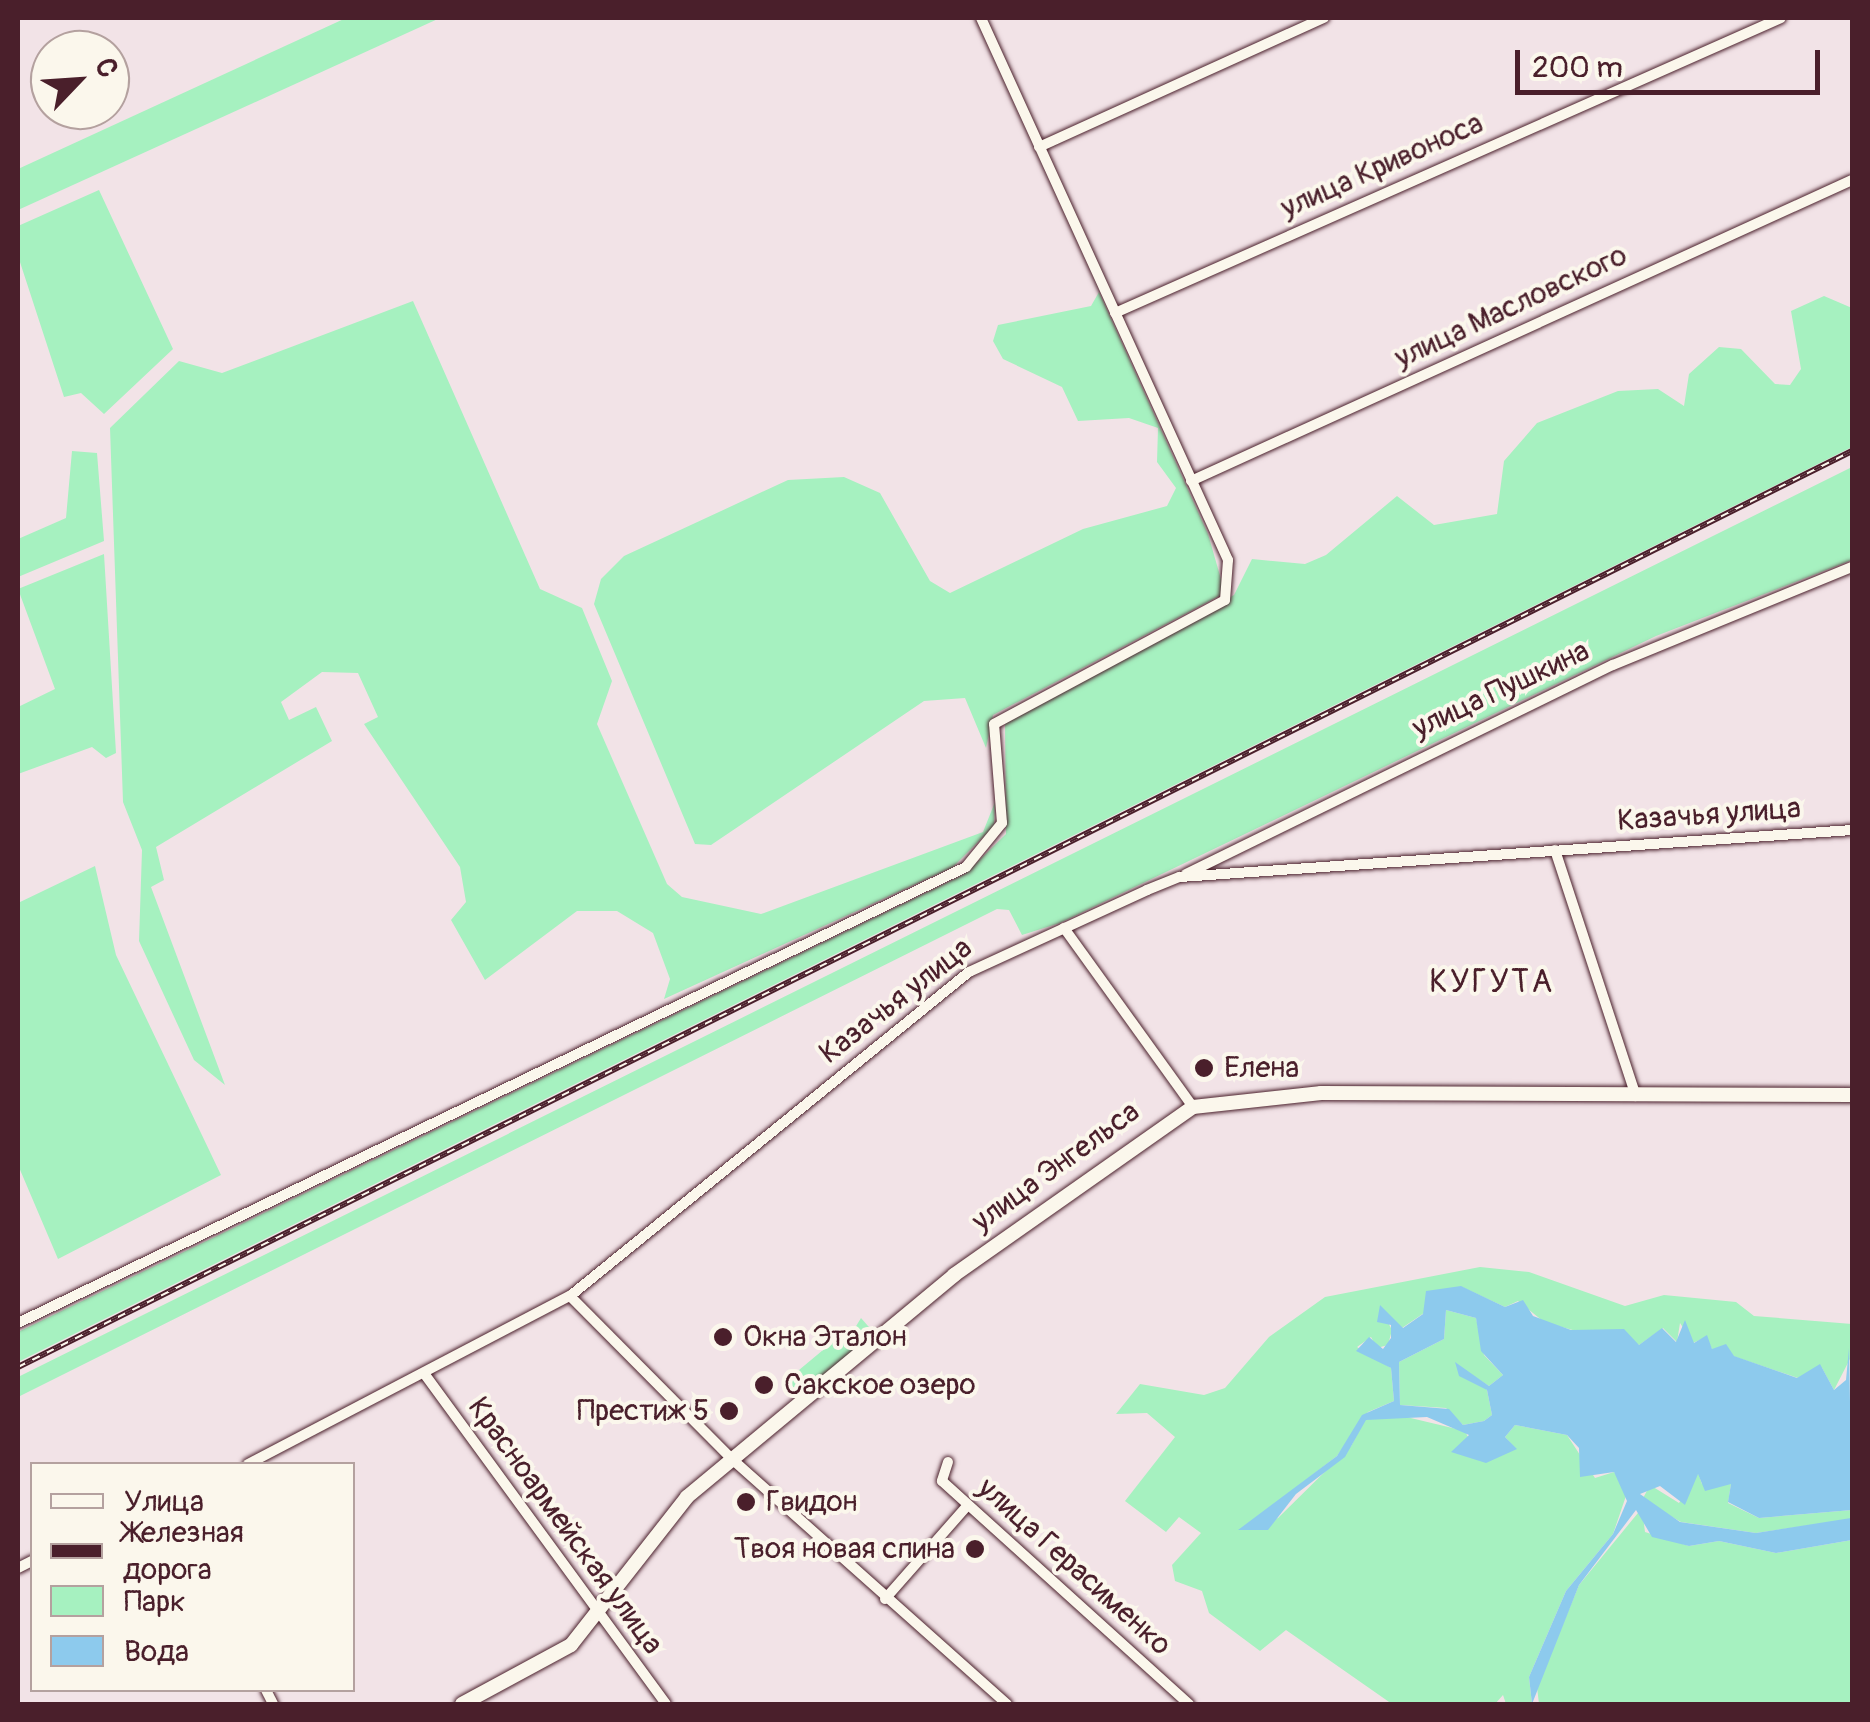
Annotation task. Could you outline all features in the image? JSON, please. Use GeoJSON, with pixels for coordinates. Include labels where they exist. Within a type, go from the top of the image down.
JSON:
{"type":"FeatureCollection","features":[{"type":"Feature","properties":{"kind":"street"},"geometry":{"type":"LineString","coordinates":[[18,1324],[976,860],[1002,822],[994,724],[1225,600],[1228,560],[981,18]]}},
{"type":"Feature","properties":{"kind":"street"},"geometry":{"type":"LineString","coordinates":[[1040,147],[1324,18]]}},
{"type":"Feature","properties":{"kind":"street","name":"улица Кривоноса"},"geometry":{"type":"LineString","coordinates":[[1114,313],[1781,18]]}},
{"type":"Feature","properties":{"kind":"street","name":"улица Масловского"},"geometry":{"type":"LineString","coordinates":[[1191,481],[1852,180]]}},
{"type":"Feature","properties":{"kind":"street","name":"улица Пушкина"},"geometry":{"type":"LineString","coordinates":[[1180,877],[1613,665],[1852,566]]}},
{"type":"Feature","properties":{"kind":"street","name":"Казачья улица"},"geometry":{"type":"LineString","coordinates":[[252,1462],[426,1376],[570,1296],[969,972],[1180,877],[1852,830]]}},
{"type":"Feature","properties":{"kind":"street"},"geometry":{"type":"LineString","coordinates":[[1555,850],[1636,1096]]}},
{"type":"Feature","properties":{"kind":"street"},"geometry":{"type":"LineString","coordinates":[[1064,928],[1192,1108]]}},
{"type":"Feature","properties":{"kind":"street","name":"улица Энгельса"},"geometry":{"type":"LineString","coordinates":[[462,1704],[552,1660],[594,1617],[658,1525],[733,1460],[1021,1224],[1192,1108],[1307,1094],[1852,1094]]}},
{"type":"Feature","properties":{"kind":"street"},"geometry":{"type":"LineString","coordinates":[[570,1296],[733,1460],[1007,1704]]}},
{"type":"Feature","properties":{"kind":"street","name":"Красноармейская улица"},"geometry":{"type":"LineString","coordinates":[[426,1376],[594,1617],[666,1704]]}},
{"type":"Feature","properties":{"kind":"street","name":"улица Герасименко"},"geometry":{"type":"LineString","coordinates":[[948,1462],[940,1478],[1189,1704]]}},
{"type":"Feature","properties":{"kind":"street"},"geometry":{"type":"LineString","coordinates":[[885,1599],[968,1505]]}},
{"type":"Feature","properties":{"kind":"green space"},"geometry":{"type":"Polygon","coordinates":[[[346,18],[440,18],[18,210],[18,169],[103,130],[130,130],[130,117],[346,18]]]}},
{"type":"Feature","properties":{"kind":"green space"},"geometry":{"type":"Polygon","coordinates":[[[99,190],[173,349],[104,414],[81,393],[64,397],[18,256],[18,226],[99,190]]]}},
{"type":"Feature","properties":{"kind":"green space"},"geometry":{"type":"Polygon","coordinates":[[[1099,292],[1208,534],[1225,593],[993,715],[986,748],[965,698],[924,701],[711,845],[695,844],[594,604],[601,579],[624,556],[788,480],[844,477],[880,493],[930,581],[950,593],[1083,529],[1167,506],[1176,488],[1157,462],[1158,428],[1129,418],[1078,421],[1062,387],[1003,359],[993,341],[998,325],[1091,306],[1099,292]]]}},
{"type":"Feature","properties":{"kind":"green space"},"geometry":{"type":"Polygon","coordinates":[[[1824,296],[1852,308],[1852,447],[18,1362],[18,1332],[965,874],[1006,834],[1005,722],[1234,595],[1252,559],[1305,564],[1326,555],[1397,496],[1434,525],[1497,514],[1504,461],[1537,423],[1618,391],[1658,389],[1684,406],[1689,374],[1719,347],[1741,349],[1775,384],[1790,385],[1801,369],[1791,311],[1824,296]]]}},
{"type":"Feature","properties":{"kind":"green space"},"geometry":{"type":"Polygon","coordinates":[[[413,301],[540,589],[582,608],[612,681],[597,724],[667,884],[682,897],[761,914],[983,832],[995,802],[994,826],[953,867],[664,999],[670,979],[653,933],[617,911],[577,911],[485,980],[451,920],[466,902],[460,867],[364,724],[378,717],[358,673],[322,672],[281,702],[289,720],[316,707],[332,741],[156,847],[164,880],[151,887],[225,1085],[194,1060],[139,941],[142,850],[123,802],[110,428],[179,361],[222,373],[413,301]]]}},
{"type":"Feature","properties":{"kind":"green space"},"geometry":{"type":"Polygon","coordinates":[[[72,451],[97,453],[104,541],[18,577],[18,539],[66,518],[72,451]]]}},
{"type":"Feature","properties":{"kind":"green space"},"geometry":{"type":"Polygon","coordinates":[[[1852,467],[1852,560],[1656,636],[1060,923],[1022,935],[1009,910],[997,909],[18,1397],[18,1377],[1852,467]]]}},
{"type":"Feature","properties":{"kind":"green space"},"geometry":{"type":"Polygon","coordinates":[[[104,554],[116,753],[106,758],[92,747],[18,774],[18,707],[55,689],[18,589],[104,554]]]}},
{"type":"Feature","properties":{"kind":"green space"},"geometry":{"type":"Polygon","coordinates":[[[95,866],[116,955],[221,1175],[58,1259],[18,1165],[18,903],[95,866]]]}},
{"type":"Feature","properties":{"kind":"green space"},"geometry":{"type":"Polygon","coordinates":[[[1480,1267],[1529,1272],[1625,1306],[1664,1295],[1736,1302],[1754,1316],[1852,1324],[1852,1355],[1834,1390],[1822,1368],[1798,1378],[1712,1349],[1706,1337],[1693,1343],[1680,1323],[1677,1342],[1663,1328],[1639,1345],[1617,1331],[1594,1336],[1544,1322],[1518,1301],[1505,1307],[1462,1287],[1402,1328],[1380,1307],[1392,1330],[1388,1345],[1377,1348],[1371,1337],[1357,1347],[1391,1368],[1394,1401],[1368,1412],[1337,1456],[1242,1529],[1278,1518],[1351,1446],[1365,1420],[1394,1414],[1465,1431],[1470,1441],[1459,1445],[1486,1462],[1515,1448],[1505,1437],[1515,1425],[1567,1435],[1595,1478],[1614,1472],[1627,1493],[1613,1534],[1566,1591],[1529,1677],[1532,1704],[1506,1704],[1503,1695],[1495,1704],[1392,1704],[1286,1630],[1260,1651],[1209,1613],[1202,1591],[1175,1581],[1172,1565],[1201,1533],[1179,1517],[1166,1532],[1125,1501],[1175,1437],[1147,1413],[1116,1414],[1140,1384],[1204,1395],[1225,1388],[1269,1337],[1325,1297],[1480,1267]]]}},
{"type":"Feature","properties":{"kind":"green space"},"geometry":{"type":"Polygon","coordinates":[[[1446,1310],[1476,1318],[1484,1355],[1503,1375],[1489,1386],[1458,1366],[1487,1390],[1492,1415],[1484,1421],[1463,1425],[1446,1408],[1400,1405],[1399,1362],[1444,1339],[1446,1310]]]}},
{"type":"Feature","properties":{"kind":"green space"},"geometry":{"type":"Polygon","coordinates":[[[861,1318],[875,1334],[801,1396],[787,1380],[841,1335],[847,1341],[861,1318]]]}},
{"type":"Feature","properties":{"kind":"green space"},"geometry":{"type":"Polygon","coordinates":[[[1698,1473],[1702,1484],[1731,1484],[1728,1503],[1759,1518],[1852,1510],[1852,1519],[1756,1533],[1681,1522],[1642,1500],[1650,1485],[1679,1503],[1698,1473]]]}},
{"type":"Feature","properties":{"kind":"green space"},"geometry":{"type":"Polygon","coordinates":[[[1642,1508],[1645,1532],[1689,1546],[1719,1541],[1776,1553],[1852,1540],[1852,1704],[1539,1704],[1537,1687],[1579,1585],[1642,1508]]]}},
{"type":"Feature","properties":{"kind":"water"},"geometry":{"type":"Polygon","coordinates":[[[1461,1286],[1505,1307],[1523,1300],[1533,1316],[1571,1330],[1624,1329],[1639,1345],[1662,1328],[1676,1342],[1685,1320],[1694,1343],[1707,1335],[1712,1349],[1726,1344],[1734,1356],[1797,1378],[1820,1364],[1834,1390],[1846,1380],[1849,1348],[1852,1510],[1759,1518],[1728,1502],[1731,1484],[1705,1491],[1698,1474],[1685,1505],[1660,1486],[1640,1494],[1680,1522],[1756,1533],[1851,1518],[1852,1540],[1776,1553],[1719,1541],[1689,1546],[1652,1537],[1636,1510],[1579,1585],[1532,1704],[1529,1677],[1566,1591],[1613,1534],[1627,1501],[1614,1472],[1580,1477],[1579,1448],[1567,1435],[1515,1425],[1505,1437],[1517,1449],[1486,1463],[1451,1452],[1469,1435],[1427,1417],[1366,1420],[1345,1457],[1296,1494],[1268,1530],[1238,1530],[1337,1456],[1362,1415],[1394,1401],[1391,1368],[1356,1351],[1369,1337],[1383,1349],[1391,1338],[1391,1325],[1377,1322],[1380,1305],[1403,1328],[1423,1314],[1426,1291],[1461,1286]],[[1446,1310],[1444,1339],[1399,1362],[1400,1405],[1449,1409],[1463,1425],[1484,1421],[1492,1415],[1487,1390],[1459,1376],[1455,1362],[1489,1386],[1503,1375],[1481,1351],[1476,1318],[1446,1310]]]}},
{"type":"Feature","properties":{"kind":"railway"},"geometry":{"type":"LineString","coordinates":[[18,1367],[1852,451]]}},
{"type":"Feature","properties":{"kind":"place","name":"Елена"},"geometry":{"type":"Point","coordinates":[1204,1068]}},
{"type":"Feature","properties":{"kind":"place","name":"Окна Эталон"},"geometry":{"type":"Point","coordinates":[723,1337]}},
{"type":"Feature","properties":{"kind":"place","name":"Сакское озеро"},"geometry":{"type":"Point","coordinates":[764,1385]}},
{"type":"Feature","properties":{"kind":"place","name":"Престиж 5"},"geometry":{"type":"Point","coordinates":[729,1411]}},
{"type":"Feature","properties":{"kind":"place","name":"Гвидон"},"geometry":{"type":"Point","coordinates":[746,1502]}},
{"type":"Feature","properties":{"kind":"place","name":"Твоя новая спина"},"geometry":{"type":"Point","coordinates":[975,1549]}},
{"type":"Feature","properties":{"kind":"district","name":"КУГУТА"},"geometry":{"type":"Point","coordinates":[1492,982]}}]}
